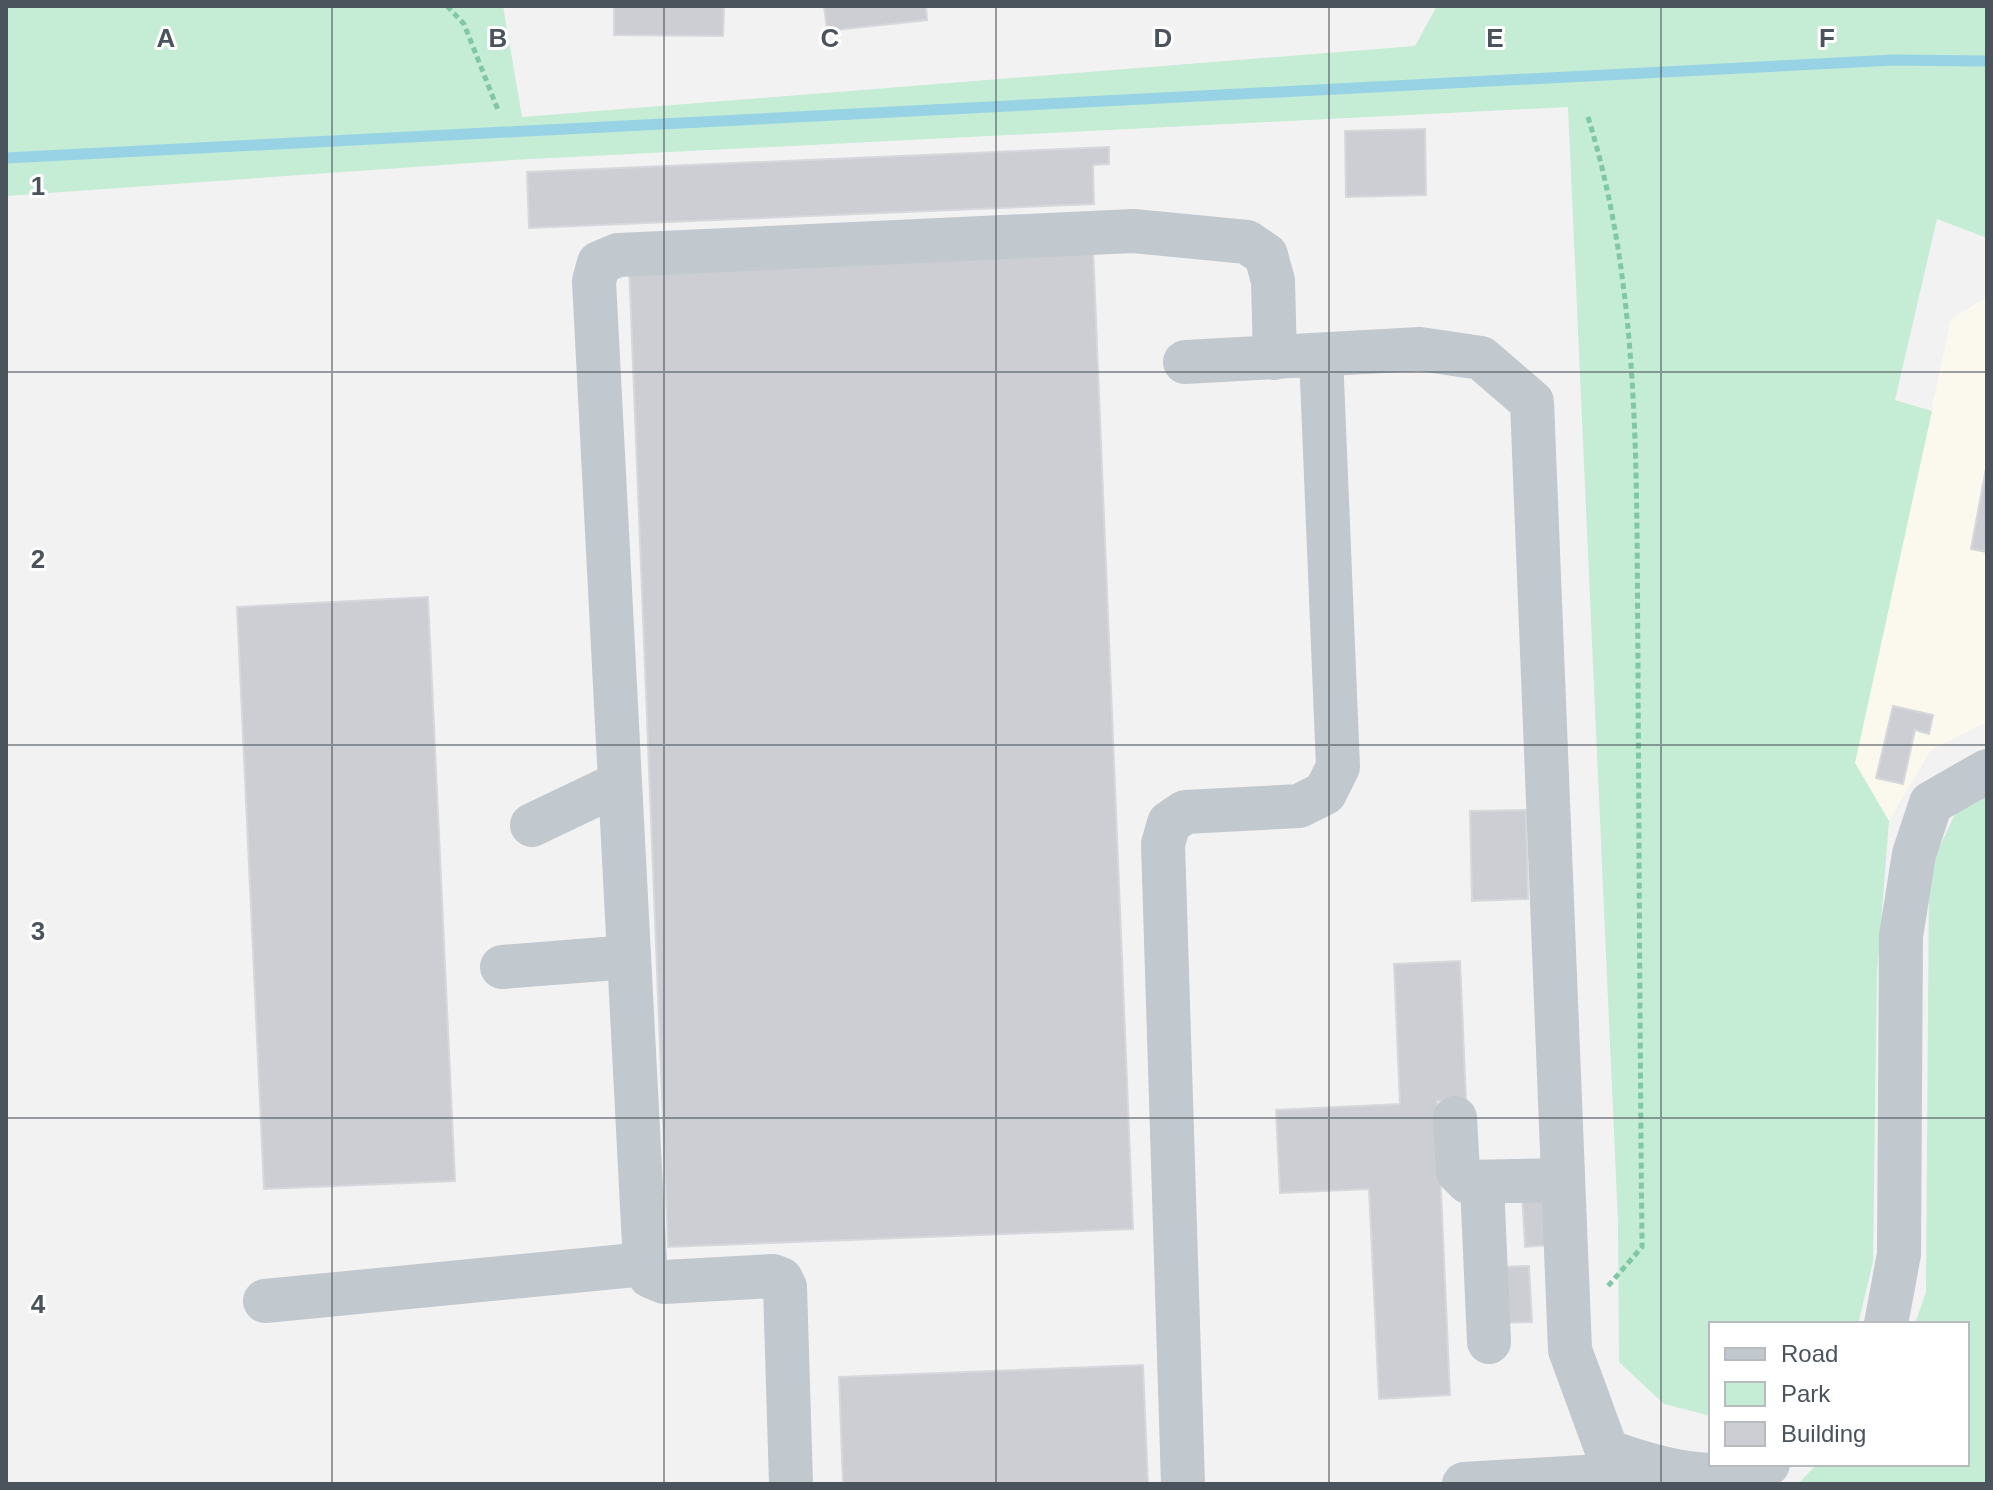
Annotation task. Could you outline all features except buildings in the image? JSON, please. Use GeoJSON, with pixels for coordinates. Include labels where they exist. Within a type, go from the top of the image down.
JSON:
{"type":"FeatureCollection","features":[{"type":"Feature","properties":{"kind":"lane"},"geometry":{"type":"LineString","coordinates":[[791,1484],[785,1287],[781,1279],[773,1276],[664,1282],[650,1276],[645,1264],[594,281],[599,263],[618,255],[1133,231],[1247,242],[1266,255],[1273,281],[1275,358]]}},
{"type":"Feature","properties":{"kind":"lane"},"geometry":{"type":"LineString","coordinates":[[1185,362],[1420,349],[1481,358],[1532,402],[1570,1350],[1607,1451],[1665,1472]]}},
{"type":"Feature","properties":{"kind":"lane"},"geometry":{"type":"LineString","coordinates":[[1183,1484],[1163,844],[1169,823],[1185,812],[1299,806],[1325,793],[1338,767],[1321,355]]}},
{"type":"Feature","properties":{"kind":"lane"},"geometry":{"type":"LineString","coordinates":[[1886,1322],[1899,1254],[1901,936],[1914,854],[1931,803],[1987,771]]}},
{"type":"Feature","properties":{"kind":"lane"},"geometry":{"type":"LineString","coordinates":[[532,825],[620,783]]}},
{"type":"Feature","properties":{"kind":"lane"},"geometry":{"type":"LineString","coordinates":[[502,967],[629,957]]}},
{"type":"Feature","properties":{"kind":"lane"},"geometry":{"type":"LineString","coordinates":[[1455,1118],[1458,1172],[1468,1182],[1563,1180]]}},
{"type":"Feature","properties":{"kind":"lane"},"geometry":{"type":"LineString","coordinates":[[1482,1184],[1489,1342]]}},
{"type":"Feature","properties":{"kind":"lane"},"geometry":{"type":"LineString","coordinates":[[265,1301],[645,1264]]}},
{"type":"Feature","properties":{"kind":"lane"},"geometry":{"type":"LineString","coordinates":[[1464,1484],[1665,1472],[1717,1474],[1760,1471]]}},
{"type":"Feature","properties":{"kind":"path"},"geometry":{"type":"LineString","coordinates":[[447,6],[464,24],[498,110]]}},
{"type":"Feature","properties":{"kind":"path"},"geometry":{"type":"LineString","coordinates":[[1588,117],[1603,166],[1621,266],[1636,480],[1642,1247],[1601,1293]]}},
{"type":"Feature","properties":{"kind":"shaded area"},"geometry":{"type":"Polygon","coordinates":[[[1987,297],[1987,722],[1931,750],[1889,821],[1855,764],[1951,319],[1987,297]]]}},
{"type":"Feature","properties":{"kind":"green space"},"geometry":{"type":"Polygon","coordinates":[[[6,6],[503,6],[522,117],[1415,46],[1437,6],[1987,6],[1987,238],[1937,219],[1895,400],[1932,411],[1855,763],[1889,821],[1877,974],[1873,1262],[1858,1322],[1709,1322],[1709,1415],[1664,1404],[1619,1362],[1618,1222],[1568,107],[512,160],[6,196],[6,6]]]}},
{"type":"Feature","properties":{"kind":"green space"},"geometry":{"type":"Polygon","coordinates":[[[1987,790],[1987,1484],[1798,1484],[1815,1466],[1969,1466],[1969,1322],[1916,1322],[1926,1292],[1929,870],[1955,814],[1987,790]]]}},
{"type":"Feature","properties":{"kind":"waterway"},"geometry":{"type":"LineString","coordinates":[[6,158],[1894,60],[1987,61]]}}]}
